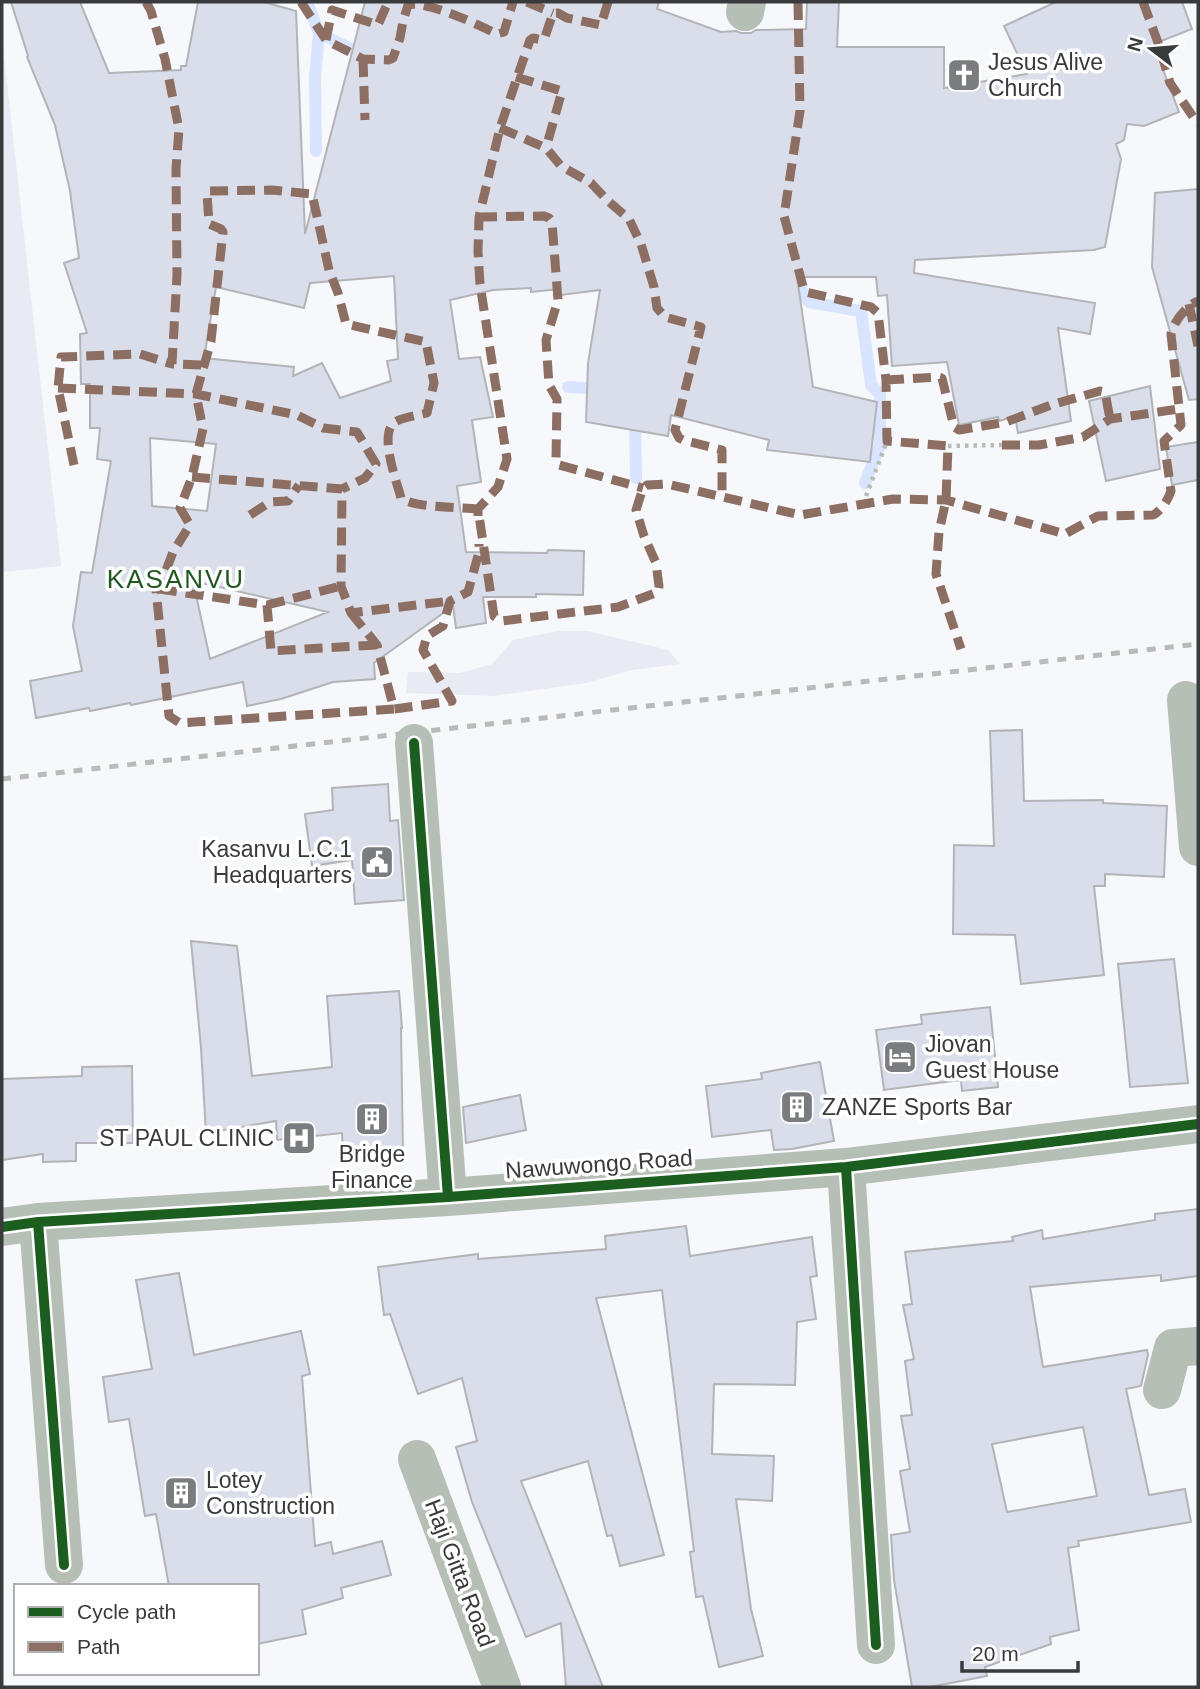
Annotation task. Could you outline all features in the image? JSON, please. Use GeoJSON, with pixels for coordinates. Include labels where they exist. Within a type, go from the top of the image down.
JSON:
{"type":"FeatureCollection","features":[{"type":"Feature","properties":{"kind":"street"},"geometry":{"type":"LineString","coordinates":[[1186,700],[1198,847]]}},
{"type":"Feature","properties":{"kind":"street"},"geometry":{"type":"LineString","coordinates":[[414,743],[448,1197]]}},
{"type":"Feature","properties":{"kind":"street","name":"Nawuwongo Road"},"geometry":{"type":"LineString","coordinates":[[20,1225],[846,1167],[1198,1124]]}},
{"type":"Feature","properties":{"kind":"street"},"geometry":{"type":"LineString","coordinates":[[846,1167],[876,1645]]}},
{"type":"Feature","properties":{"kind":"street"},"geometry":{"type":"LineString","coordinates":[[20,1225],[64,1565]]}},
{"type":"Feature","properties":{"kind":"street"},"geometry":{"type":"LineString","coordinates":[[1162,1390],[1173,1348],[1198,1346]]}},
{"type":"Feature","properties":{"kind":"street","name":"Haji Gitta Road"},"geometry":{"type":"LineString","coordinates":[[417,1460],[502,1687]]}},
{"type":"Feature","properties":{"kind":"path"},"geometry":{"type":"LineString","coordinates":[[863,504],[887,441]]}},
{"type":"Feature","properties":{"kind":"path"},"geometry":{"type":"LineString","coordinates":[[948,446],[1002,445]]}},
{"type":"Feature","properties":{"kind":"shaded area"},"geometry":{"type":"Polygon","coordinates":[[[2,38],[61,566],[2,572],[2,38]]]}},
{"type":"Feature","properties":{"kind":"shaded area"},"geometry":{"type":"Polygon","coordinates":[[[558,631],[588,631],[668,650],[680,664],[632,670],[586,683],[493,696],[406,693],[408,672],[460,673],[492,664],[513,640],[558,631]]]}},
{"type":"Feature","properties":{"kind":"building"},"geometry":{"type":"Polygon","coordinates":[[[11,2],[80,2],[109,73],[181,70],[181,66],[186,66],[198,2],[264,2],[296,11],[305,234],[365,2],[659,2],[657,9],[721,32],[751,33],[756,30],[806,29],[807,2],[839,2],[837,47],[944,47],[944,88],[1027,74],[1004,26],[1056,2],[1182,2],[1192,29],[1156,43],[1159,50],[1156,51],[1179,112],[1144,126],[1127,124],[1124,140],[1116,144],[1121,159],[1105,247],[1094,250],[915,260],[914,273],[1095,303],[1090,334],[1058,328],[1071,421],[1018,433],[1015,416],[999,421],[998,417],[959,425],[947,362],[892,366],[887,295],[878,296],[876,277],[797,277],[813,387],[877,402],[870,462],[767,450],[769,440],[671,415],[668,436],[586,422],[588,363],[600,290],[561,295],[560,289],[531,292],[531,288],[493,290],[450,300],[459,359],[480,357],[493,417],[472,420],[481,482],[457,486],[466,552],[584,551],[583,595],[483,597],[486,623],[456,628],[453,606],[374,663],[375,679],[333,682],[281,699],[247,706],[243,682],[131,705],[130,703],[90,711],[89,708],[36,718],[30,681],[82,671],[73,626],[81,572],[92,573],[111,461],[97,459],[100,428],[90,428],[90,384],[81,384],[80,334],[87,333],[64,263],[79,258],[70,191],[55,125],[28,56],[11,2]],[[394,276],[310,283],[304,308],[216,287],[204,358],[294,367],[293,376],[322,363],[340,398],[391,381],[387,361],[398,359],[394,276]],[[150,438],[152,506],[207,511],[216,444],[150,438]],[[193,581],[210,659],[328,612],[193,581]]]}},
{"type":"Feature","properties":{"kind":"building"},"geometry":{"type":"Polygon","coordinates":[[[1198,189],[1198,399],[1189,400],[1152,267],[1155,193],[1198,189]]]}},
{"type":"Feature","properties":{"kind":"building"},"geometry":{"type":"Polygon","coordinates":[[[1150,386],[1160,469],[1106,481],[1089,401],[1150,386]]]}},
{"type":"Feature","properties":{"kind":"building"},"geometry":{"type":"Polygon","coordinates":[[[1198,442],[1198,480],[1172,485],[1166,447],[1198,442]]]}},
{"type":"Feature","properties":{"kind":"building"},"geometry":{"type":"Polygon","coordinates":[[[1022,730],[1024,801],[1103,800],[1103,803],[1167,806],[1164,877],[1105,874],[1105,886],[1094,886],[1104,975],[1021,984],[1015,935],[953,934],[954,845],[994,846],[990,731],[1022,730]]]}},
{"type":"Feature","properties":{"kind":"building"},"geometry":{"type":"Polygon","coordinates":[[[388,784],[390,821],[398,820],[404,900],[355,904],[352,860],[312,866],[305,814],[333,810],[332,788],[388,784]]]}},
{"type":"Feature","properties":{"kind":"building"},"geometry":{"type":"Polygon","coordinates":[[[191,941],[237,946],[252,1076],[332,1067],[327,996],[399,991],[403,1153],[343,1155],[342,1133],[277,1140],[276,1121],[206,1133],[191,941]]]}},
{"type":"Feature","properties":{"kind":"building"},"geometry":{"type":"Polygon","coordinates":[[[1174,959],[1188,1083],[1130,1087],[1118,964],[1174,959]]]}},
{"type":"Feature","properties":{"kind":"building"},"geometry":{"type":"Polygon","coordinates":[[[990,1007],[998,1087],[962,1091],[961,1080],[884,1090],[876,1030],[922,1024],[921,1015],[990,1007]]]}},
{"type":"Feature","properties":{"kind":"building","name":"ZANZE Sports Bar"},"geometry":{"type":"Polygon","coordinates":[[[820,1062],[834,1141],[774,1150],[771,1130],[712,1137],[706,1086],[762,1079],[761,1073],[820,1062]]]}},
{"type":"Feature","properties":{"kind":"building"},"geometry":{"type":"Polygon","coordinates":[[[132,1066],[133,1143],[76,1143],[76,1161],[43,1162],[43,1154],[2,1160],[2,1079],[82,1076],[82,1067],[132,1066]]]}},
{"type":"Feature","properties":{"kind":"building"},"geometry":{"type":"Polygon","coordinates":[[[520,1095],[526,1130],[466,1143],[463,1107],[520,1095]]]}},
{"type":"Feature","properties":{"kind":"building"},"geometry":{"type":"Polygon","coordinates":[[[1198,1209],[1198,1276],[1161,1281],[1161,1275],[1030,1287],[1043,1367],[1147,1350],[1141,1386],[1126,1389],[1149,1495],[1185,1489],[1191,1522],[1078,1541],[1079,1546],[1068,1548],[1079,1630],[1050,1637],[1051,1644],[985,1667],[987,1676],[930,1687],[912,1687],[894,1580],[891,1535],[910,1532],[900,1471],[910,1469],[901,1416],[912,1415],[905,1361],[914,1359],[903,1305],[912,1304],[905,1252],[1013,1241],[1012,1237],[1042,1230],[1043,1239],[1155,1220],[1155,1214],[1198,1209]],[[1083,1427],[992,1444],[1007,1512],[1097,1496],[1083,1427]]]}},
{"type":"Feature","properties":{"kind":"building"},"geometry":{"type":"Polygon","coordinates":[[[686,1226],[690,1256],[812,1237],[817,1276],[810,1277],[816,1319],[797,1322],[795,1385],[714,1384],[712,1454],[774,1456],[772,1501],[736,1499],[751,1609],[763,1656],[719,1667],[703,1596],[696,1597],[690,1552],[694,1551],[662,1290],[596,1298],[664,1555],[620,1566],[612,1535],[607,1536],[588,1461],[521,1481],[603,1687],[566,1687],[561,1623],[526,1637],[472,1502],[456,1447],[477,1441],[462,1378],[418,1394],[390,1314],[384,1315],[378,1267],[478,1254],[478,1259],[606,1249],[605,1236],[686,1226]]]}},
{"type":"Feature","properties":{"kind":"building"},"geometry":{"type":"Polygon","coordinates":[[[179,1273],[194,1355],[301,1331],[310,1374],[302,1376],[315,1546],[331,1542],[333,1554],[382,1541],[391,1575],[341,1588],[343,1598],[302,1610],[306,1634],[259,1644],[259,1584],[169,1584],[156,1514],[145,1516],[129,1419],[109,1422],[103,1377],[152,1369],[136,1280],[179,1273]]]}},
{"type":"Feature","properties":{"kind":"waterway"},"geometry":{"type":"LineString","coordinates":[[307,2],[319,33],[365,56]]}},
{"type":"Feature","properties":{"kind":"waterway"},"geometry":{"type":"LineString","coordinates":[[316,151],[315,76],[319,33]]}},
{"type":"Feature","properties":{"kind":"waterway"},"geometry":{"type":"LineString","coordinates":[[790,270],[809,302],[861,311],[871,385],[880,394],[880,445],[865,483]]}},
{"type":"Feature","properties":{"kind":"waterway"},"geometry":{"type":"LineString","coordinates":[[568,387],[602,389]]}},
{"type":"Feature","properties":{"kind":"waterway"},"geometry":{"type":"LineString","coordinates":[[635,415],[636,478]]}},
{"type":"Feature","properties":{"kind":"railway"},"geometry":{"type":"LineString","coordinates":[[2,779],[1198,644]]}},
{"type":"Feature","properties":{"kind":"marked path"},"geometry":{"type":"LineString","coordinates":[[146,2],[165,59],[179,129],[176,169],[177,275],[172,364],[204,365]]}},
{"type":"Feature","properties":{"kind":"marked path"},"geometry":{"type":"LineString","coordinates":[[301,2],[326,40],[363,59],[389,60],[393,58],[400,38],[408,5],[427,6],[497,34],[504,32],[513,2]]}},
{"type":"Feature","properties":{"kind":"marked path"},"geometry":{"type":"LineString","coordinates":[[326,40],[332,10],[378,25],[388,2]]}},
{"type":"Feature","properties":{"kind":"marked path"},"geometry":{"type":"LineString","coordinates":[[527,2],[553,13]]}},
{"type":"Feature","properties":{"kind":"marked path"},"geometry":{"type":"LineString","coordinates":[[478,516],[478,509],[498,487],[507,459],[480,284],[478,252],[479,217],[500,128],[530,40],[542,40],[545,37],[553,13],[601,25],[608,2]]}},
{"type":"Feature","properties":{"kind":"marked path"},"geometry":{"type":"LineString","coordinates":[[798,2],[800,111],[784,216],[804,290],[871,307],[878,313],[886,380],[887,441],[948,446],[946,500],[939,532],[936,574],[961,649]]}},
{"type":"Feature","properties":{"kind":"marked path"},"geometry":{"type":"LineString","coordinates":[[1143,2],[1170,83],[1198,124]]}},
{"type":"Feature","properties":{"kind":"marked path"},"geometry":{"type":"LineString","coordinates":[[363,59],[365,120]]}},
{"type":"Feature","properties":{"kind":"marked path"},"geometry":{"type":"LineString","coordinates":[[516,77],[562,91],[546,148]]}},
{"type":"Feature","properties":{"kind":"marked path"},"geometry":{"type":"LineString","coordinates":[[500,128],[546,148],[561,166],[591,183],[629,219],[641,244],[654,287],[657,308],[665,317],[701,327],[675,430],[683,440],[722,450],[722,498]]}},
{"type":"Feature","properties":{"kind":"marked path"},"geometry":{"type":"LineString","coordinates":[[394,709],[180,723],[169,716],[156,590],[159,589],[173,552],[190,525],[180,508],[192,477],[203,429],[196,394],[211,341],[223,232],[209,224],[209,191],[272,190],[312,194],[329,270],[346,324],[426,342],[434,383],[427,413],[395,422],[390,428],[388,447],[393,470],[401,498],[427,505],[478,509],[494,616],[501,621],[618,607],[658,592],[656,563],[636,510],[643,488],[647,485],[667,484],[800,515],[893,499],[946,500],[1065,534],[1098,516],[1153,515],[1164,505],[1171,491],[1164,441],[1181,425],[1171,334],[1181,314],[1198,301]]}},
{"type":"Feature","properties":{"kind":"marked path"},"geometry":{"type":"LineString","coordinates":[[479,217],[544,216],[552,222],[558,300],[546,340],[549,385],[557,399],[556,460],[559,465],[643,488]]}},
{"type":"Feature","properties":{"kind":"marked path"},"geometry":{"type":"LineString","coordinates":[[1189,304],[1198,346]]}},
{"type":"Feature","properties":{"kind":"marked path"},"geometry":{"type":"LineString","coordinates":[[74,465],[58,388],[61,357],[140,354],[172,364]]}},
{"type":"Feature","properties":{"kind":"marked path"},"geometry":{"type":"LineString","coordinates":[[886,380],[942,378],[954,427],[959,430],[1006,422],[1100,391],[1105,392],[1110,419]]}},
{"type":"Feature","properties":{"kind":"marked path"},"geometry":{"type":"LineString","coordinates":[[58,388],[196,394],[297,415],[323,428],[357,432],[376,464],[365,478],[342,489]]}},
{"type":"Feature","properties":{"kind":"marked path"},"geometry":{"type":"LineString","coordinates":[[1002,445],[1039,445],[1083,437],[1110,419],[1179,409]]}},
{"type":"Feature","properties":{"kind":"marked path"},"geometry":{"type":"LineString","coordinates":[[192,477],[342,489],[341,586],[351,613],[450,601]]}},
{"type":"Feature","properties":{"kind":"marked path"},"geometry":{"type":"LineString","coordinates":[[250,515],[270,502],[288,501],[299,485]]}},
{"type":"Feature","properties":{"kind":"marked path"},"geometry":{"type":"LineString","coordinates":[[351,613],[377,645],[394,709],[452,701],[423,650],[427,636],[443,626],[450,601],[468,592],[479,544]]}},
{"type":"Feature","properties":{"kind":"marked path"},"geometry":{"type":"LineString","coordinates":[[267,605],[341,586]]}},
{"type":"Feature","properties":{"kind":"marked path"},"geometry":{"type":"LineString","coordinates":[[159,589],[267,605],[271,651],[377,645]]}},
{"type":"Feature","properties":{"kind":"cycle path"},"geometry":{"type":"LineString","coordinates":[[414,743],[448,1197]]}},
{"type":"Feature","properties":{"kind":"cycle path"},"geometry":{"type":"LineString","coordinates":[[2,1227],[38,1222],[448,1197],[846,1167],[1198,1124]]}},
{"type":"Feature","properties":{"kind":"cycle path"},"geometry":{"type":"LineString","coordinates":[[846,1167],[876,1645]]}},
{"type":"Feature","properties":{"kind":"cycle path"},"geometry":{"type":"LineString","coordinates":[[38,1222],[64,1565]]}},
{"type":"Feature","properties":{"kind":"place","name":"Jesus Alive Church"},"geometry":{"type":"Point","coordinates":[964,75]}},
{"type":"Feature","properties":{"kind":"place","name":"Kasanvu L.C.1 Headquarters"},"geometry":{"type":"Point","coordinates":[377,862]}},
{"type":"Feature","properties":{"kind":"place","name":"Jiovan Guest House"},"geometry":{"type":"Point","coordinates":[900,1057]}},
{"type":"Feature","properties":{"kind":"place","name":"ZANZE Sports Bar"},"geometry":{"type":"Point","coordinates":[797,1107]}},
{"type":"Feature","properties":{"kind":"place","name":"Bridge Finance"},"geometry":{"type":"Point","coordinates":[372,1119]}},
{"type":"Feature","properties":{"kind":"place","name":"ST PAUL CLINIC"},"geometry":{"type":"Point","coordinates":[299,1138]}},
{"type":"Feature","properties":{"kind":"place","name":"Lotey Construction"},"geometry":{"type":"Point","coordinates":[181,1493]}},
{"type":"Feature","properties":{"kind":"district","name":"KASANVU"},"geometry":{"type":"Point","coordinates":[176,579]}}]}
